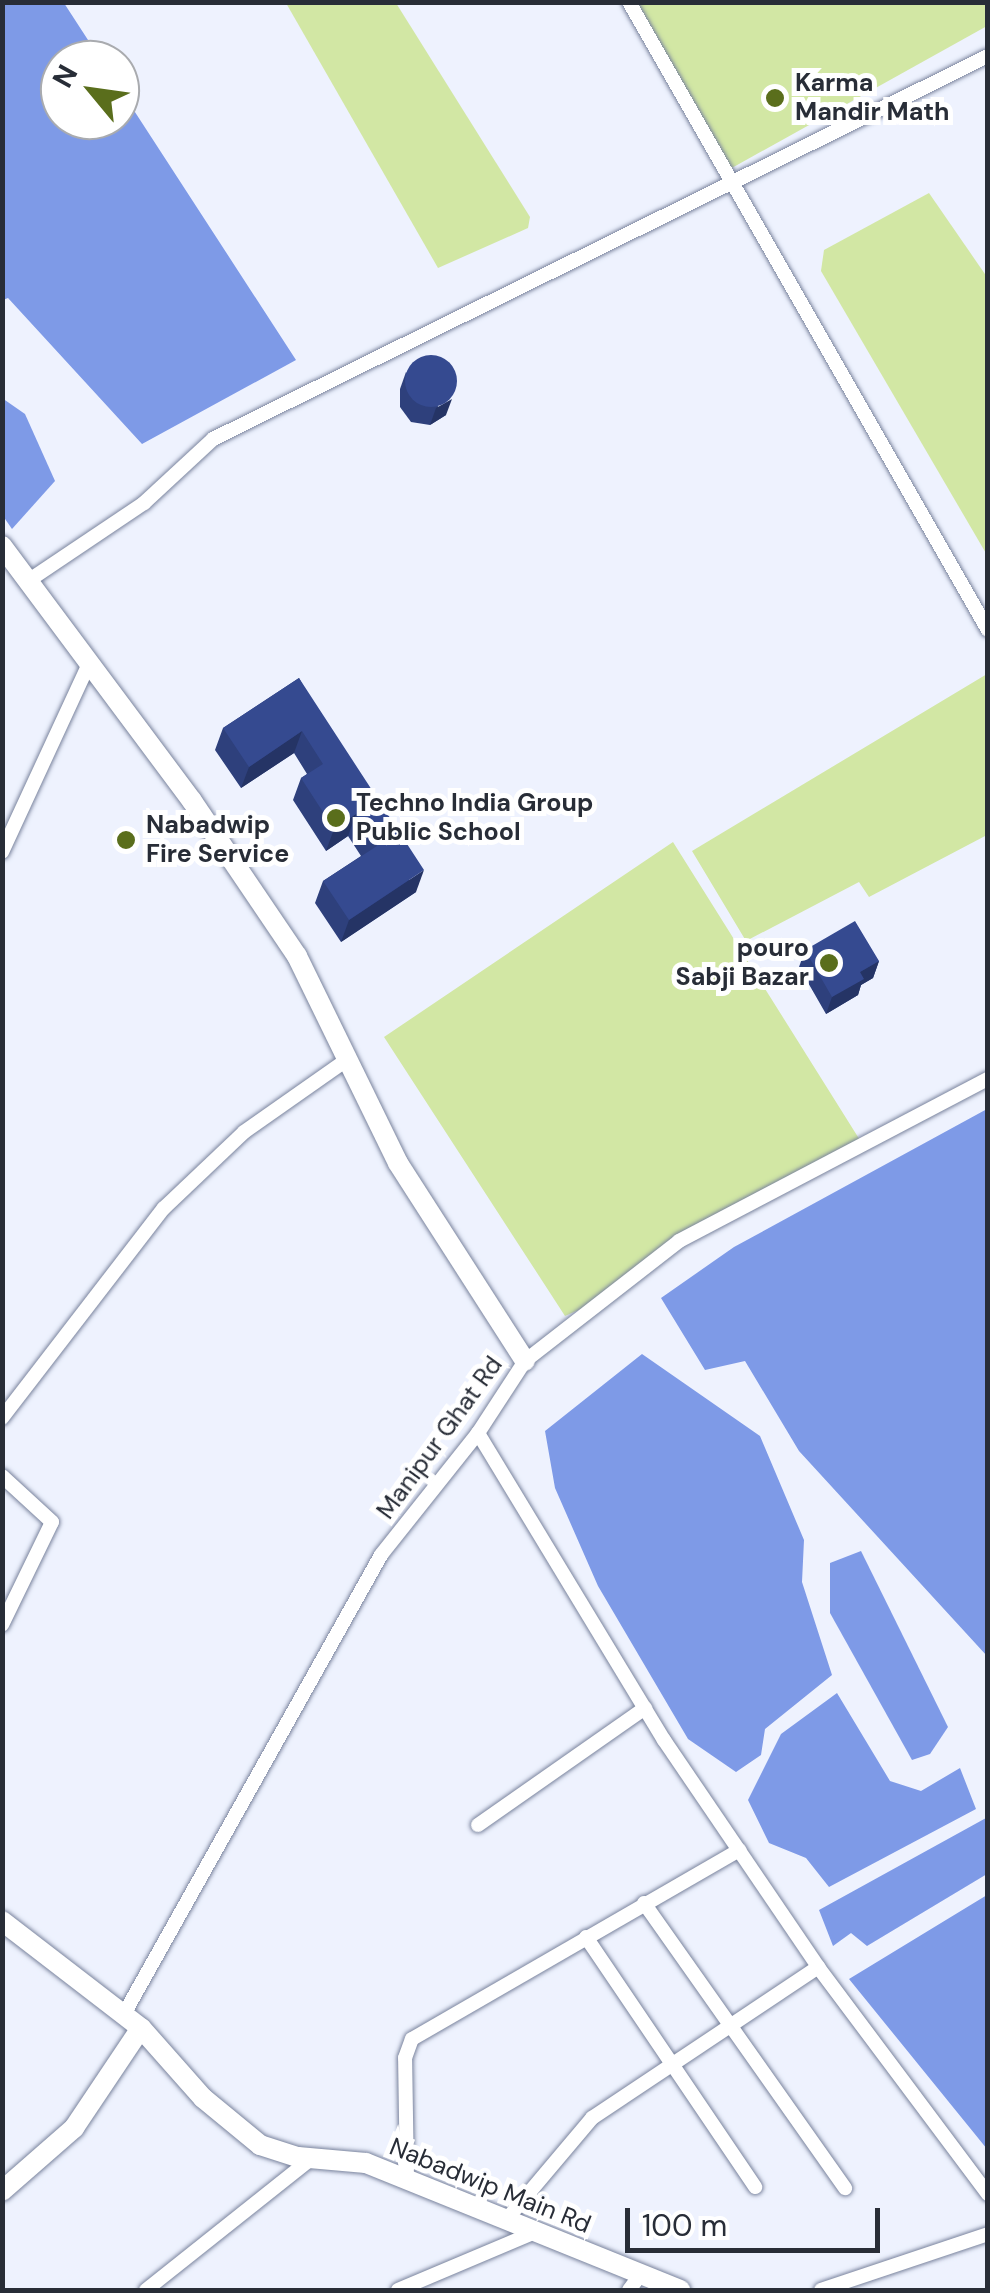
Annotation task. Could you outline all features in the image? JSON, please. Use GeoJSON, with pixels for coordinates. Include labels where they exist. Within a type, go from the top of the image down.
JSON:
{"type":"FeatureCollection","features":[{"type":"Feature","properties":{"kind":"street"},"geometry":{"type":"LineString","coordinates":[[630,2],[727,180],[988,630]]}},
{"type":"Feature","properties":{"kind":"street"},"geometry":{"type":"LineString","coordinates":[[28,581],[144,503],[212,439],[727,180],[988,56]]}},
{"type":"Feature","properties":{"kind":"street"},"geometry":{"type":"LineString","coordinates":[[2,546],[192,801],[297,956],[398,1163],[524,1361]]}},
{"type":"Feature","properties":{"kind":"street"},"geometry":{"type":"LineString","coordinates":[[2,852],[88,666]]}},
{"type":"Feature","properties":{"kind":"street"},"geometry":{"type":"LineString","coordinates":[[2,1418],[31,1373],[164,1208],[244,1132],[348,1060]]}},
{"type":"Feature","properties":{"kind":"street","name":"Manipur Ghat Rd"},"geometry":{"type":"LineString","coordinates":[[124,2014],[381,1555],[478,1433],[524,1361],[679,1242],[988,1079]]}},
{"type":"Feature","properties":{"kind":"street"},"geometry":{"type":"LineString","coordinates":[[478,1433],[645,1708],[738,1850],[818,1967],[988,2194]]}},
{"type":"Feature","properties":{"kind":"street"},"geometry":{"type":"LineString","coordinates":[[2,1476],[52,1522],[2,1625]]}},
{"type":"Feature","properties":{"kind":"street"},"geometry":{"type":"LineString","coordinates":[[478,1825],[645,1708]]}},
{"type":"Feature","properties":{"kind":"street"},"geometry":{"type":"LineString","coordinates":[[407,2180],[405,2058],[412,2038],[738,1850]]}},
{"type":"Feature","properties":{"kind":"street"},"geometry":{"type":"LineString","coordinates":[[644,1902],[845,2188]]}},
{"type":"Feature","properties":{"kind":"street","name":"Nabadwip Main Rd"},"geometry":{"type":"LineString","coordinates":[[2,1921],[141,2028],[239,2132],[284,2154],[366,2163],[538,2231],[635,2282],[680,2290]]}},
{"type":"Feature","properties":{"kind":"street"},"geometry":{"type":"LineString","coordinates":[[586,1937],[755,2187]]}},
{"type":"Feature","properties":{"kind":"street"},"geometry":{"type":"LineString","coordinates":[[508,2219],[592,2118],[818,1967]]}},
{"type":"Feature","properties":{"kind":"street"},"geometry":{"type":"LineString","coordinates":[[2,2190],[74,2128],[141,2028]]}},
{"type":"Feature","properties":{"kind":"street"},"geometry":{"type":"LineString","coordinates":[[146,2290],[312,2158]]}},
{"type":"Feature","properties":{"kind":"street"},"geometry":{"type":"LineString","coordinates":[[398,2290],[538,2231]]}},
{"type":"Feature","properties":{"kind":"street"},"geometry":{"type":"LineString","coordinates":[[821,2290],[988,2234]]}},
{"type":"Feature","properties":{"kind":"green space"},"geometry":{"type":"Polygon","coordinates":[[[286,3],[396,3],[530,217],[528,228],[438,268],[286,3]]]}},
{"type":"Feature","properties":{"kind":"green space","name":"Karma Mandir Math"},"geometry":{"type":"Polygon","coordinates":[[[638,3],[987,3],[987,26],[730,169],[638,3]]]}},
{"type":"Feature","properties":{"kind":"green space"},"geometry":{"type":"Polygon","coordinates":[[[929,193],[987,277],[987,555],[821,271],[824,250],[929,193]]]}},
{"type":"Feature","properties":{"kind":"green space"},"geometry":{"type":"Polygon","coordinates":[[[987,674],[987,835],[869,897],[859,882],[746,941],[692,851],[987,674]]]}},
{"type":"Feature","properties":{"kind":"green space"},"geometry":{"type":"Polygon","coordinates":[[[673,842],[863,1145],[679,1241],[608,1297],[565,1316],[384,1037],[673,842]]]}},
{"type":"Feature","properties":{"kind":"water"},"geometry":{"type":"Polygon","coordinates":[[[2,3],[64,3],[88,40],[40,40],[40,140],[140,140],[140,120],[296,360],[142,444],[8,298],[3,300],[2,3]]]}},
{"type":"Feature","properties":{"kind":"water"},"geometry":{"type":"Polygon","coordinates":[[[2,398],[25,414],[55,481],[12,529],[3,516],[2,398]]]}},
{"type":"Feature","properties":{"kind":"water"},"geometry":{"type":"Polygon","coordinates":[[[987,1109],[987,1656],[799,1451],[745,1361],[705,1370],[661,1298],[734,1247],[987,1109]]]}},
{"type":"Feature","properties":{"kind":"water"},"geometry":{"type":"Polygon","coordinates":[[[642,1354],[760,1436],[804,1540],[802,1582],[832,1675],[765,1729],[761,1755],[736,1772],[688,1739],[598,1586],[555,1488],[545,1431],[642,1354]]]}},
{"type":"Feature","properties":{"kind":"water"},"geometry":{"type":"Polygon","coordinates":[[[861,1551],[948,1727],[930,1754],[912,1760],[830,1613],[830,1563],[861,1551]]]}},
{"type":"Feature","properties":{"kind":"water"},"geometry":{"type":"Polygon","coordinates":[[[837,1693],[890,1781],[921,1791],[960,1768],[976,1809],[829,1887],[806,1858],[769,1843],[748,1800],[781,1734],[837,1693]]]}},
{"type":"Feature","properties":{"kind":"water"},"geometry":{"type":"Polygon","coordinates":[[[986,1818],[987,1874],[867,1946],[851,1933],[833,1946],[819,1910],[986,1818]]]}},
{"type":"Feature","properties":{"kind":"water"},"geometry":{"type":"Polygon","coordinates":[[[987,1895],[987,2149],[849,1979],[987,1895]]]}},
{"type":"Feature","properties":{"kind":"building"},"geometry":{"type":"Polygon","coordinates":[[[431,355],[449,363],[457,381],[449,399],[431,407],[413,399],[405,381],[413,363],[431,355]]]}},
{"type":"Feature","properties":{"kind":"building"},"geometry":{"type":"Polygon","coordinates":[[[299,678],[424,870],[349,920],[323,881],[377,846],[356,814],[334,829],[301,778],[323,764],[302,731],[249,767],[223,728],[299,678]]]}},
{"type":"Feature","properties":{"kind":"building"},"geometry":{"type":"Polygon","coordinates":[[[855,921],[879,961],[860,972],[864,979],[832,997],[805,950],[855,921]]]}},
{"type":"Feature","properties":{"kind":"place","name":"Karma Mandir Math"},"geometry":{"type":"Point","coordinates":[775,98]}},
{"type":"Feature","properties":{"kind":"place","name":"Techno India Group Public School"},"geometry":{"type":"Point","coordinates":[336,818]}},
{"type":"Feature","properties":{"kind":"place","name":"Nabadwip Fire Service"},"geometry":{"type":"Point","coordinates":[126,840]}},
{"type":"Feature","properties":{"kind":"place","name":"pouro Sabji Bazar"},"geometry":{"type":"Point","coordinates":[829,963]}}]}
